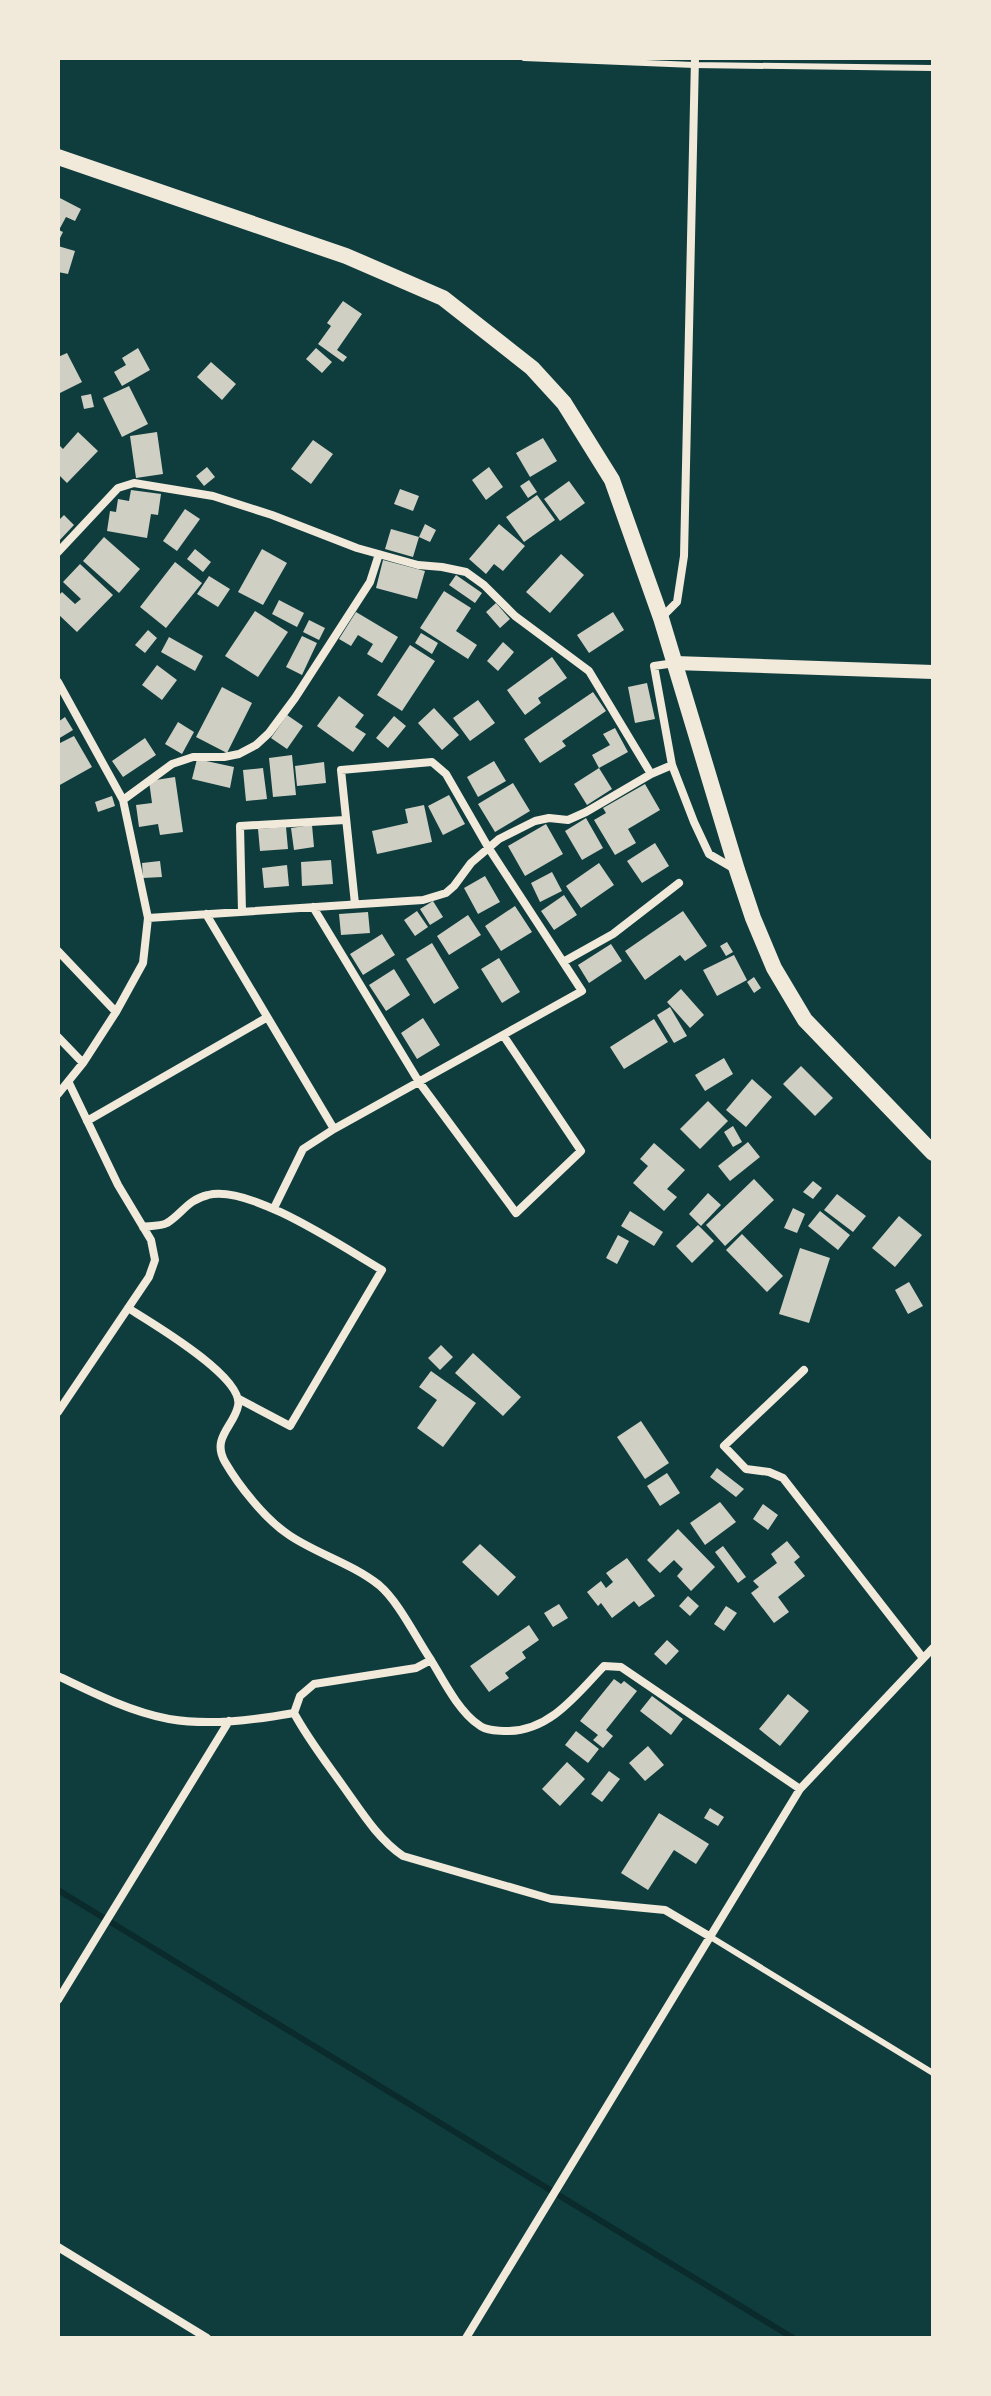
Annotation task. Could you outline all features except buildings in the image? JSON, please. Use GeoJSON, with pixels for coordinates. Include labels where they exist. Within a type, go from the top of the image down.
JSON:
{"type":"FeatureCollection","features":[{"type":"Feature","properties":{"kind":"main road"},"geometry":{"type":"LineString","coordinates":[[58,157],[346,256],[443,298],[505,344],[564,403],[612,480],[661,618],[737,870],[774,968],[805,1020],[933,1153]]}},
{"type":"Feature","properties":{"kind":"street"},"geometry":{"type":"LineString","coordinates":[[661,618],[677,602],[684,556],[694,61]]}},
{"type":"Feature","properties":{"kind":"street"},"geometry":{"type":"LineString","coordinates":[[58,552],[118,488],[134,483],[213,496],[357,548],[418,565],[466,572],[515,616],[589,671],[651,774]]}},
{"type":"Feature","properties":{"kind":"street"},"geometry":{"type":"LineString","coordinates":[[123,800],[172,764],[193,757],[239,754],[269,733],[370,582],[379,554]]}},
{"type":"Feature","properties":{"kind":"street"},"geometry":{"type":"LineString","coordinates":[[737,870],[709,854],[672,765],[654,666],[675,663],[933,672]]}},
{"type":"Feature","properties":{"kind":"street"},"geometry":{"type":"LineString","coordinates":[[58,682],[123,800],[148,918],[143,963],[83,1063],[58,1094]]}},
{"type":"Feature","properties":{"kind":"street"},"geometry":{"type":"LineString","coordinates":[[274,1208],[303,1149],[582,991],[488,847],[446,774],[432,762],[341,770],[355,904]]}},
{"type":"Feature","properties":{"kind":"street"},"geometry":{"type":"LineString","coordinates":[[148,918],[423,900],[446,893],[499,839],[535,821],[549,818],[568,820],[672,765]]}},
{"type":"Feature","properties":{"kind":"street"},"geometry":{"type":"LineString","coordinates":[[242,912],[240,826],[345,820]]}},
{"type":"Feature","properties":{"kind":"street"},"geometry":{"type":"LineString","coordinates":[[563,962],[613,934],[679,883]]}},
{"type":"Feature","properties":{"kind":"street"},"geometry":{"type":"LineString","coordinates":[[313,907],[419,1082],[516,1213],[581,1151],[503,1035]]}},
{"type":"Feature","properties":{"kind":"street"},"geometry":{"type":"LineString","coordinates":[[206,914],[334,1129]]}},
{"type":"Feature","properties":{"kind":"street"},"geometry":{"type":"LineString","coordinates":[[58,951],[116,1012]]}},
{"type":"Feature","properties":{"kind":"street"},"geometry":{"type":"LineString","coordinates":[[87,1121],[266,1018]]}},
{"type":"Feature","properties":{"kind":"street"},"geometry":{"type":"LineString","coordinates":[[58,1037],[83,1063]]}},
{"type":"Feature","properties":{"kind":"street"},"geometry":{"type":"LineString","coordinates":[[58,1412],[149,1277],[155,1260],[151,1240],[118,1185],[69,1083]]}},
{"type":"Feature","properties":{"kind":"street"},"geometry":{"type":"LineString","coordinates":[[128,1308],[190,1347],[226,1380],[239,1399],[290,1426],[382,1270],[274,1208],[252,1199],[211,1194],[191,1200],[166,1224],[143,1227]]}},
{"type":"Feature","properties":{"kind":"street"},"geometry":{"type":"LineString","coordinates":[[804,1370],[724,1446],[746,1469],[769,1472],[783,1478],[923,1658]]}},
{"type":"Feature","properties":{"kind":"street"},"geometry":{"type":"LineString","coordinates":[[239,1399],[238,1409],[227,1425],[220,1447],[224,1460],[262,1511],[288,1534],[340,1560],[380,1586],[459,1704],[480,1726],[500,1731],[524,1731],[556,1716],[604,1666],[621,1667],[800,1789]]}},
{"type":"Feature","properties":{"kind":"street"},"geometry":{"type":"LineString","coordinates":[[466,2338],[800,1789],[933,1648]]}},
{"type":"Feature","properties":{"kind":"street"},"geometry":{"type":"LineString","coordinates":[[431,1660],[416,1668],[314,1684],[300,1696],[294,1713],[305,1734],[387,1845],[403,1856],[551,1899],[665,1910],[709,1936]]}},
{"type":"Feature","properties":{"kind":"street"},"geometry":{"type":"LineString","coordinates":[[58,1676],[123,1705],[169,1719],[229,1721],[294,1713]]}},
{"type":"Feature","properties":{"kind":"street"},"geometry":{"type":"LineString","coordinates":[[58,2000],[229,1721]]}},
{"type":"Feature","properties":{"kind":"street"},"geometry":{"type":"LineString","coordinates":[[58,2247],[207,2338]]}},
{"type":"Feature","properties":{"kind":"lane"},"geometry":{"type":"LineString","coordinates":[[524,58],[933,68]]}},
{"type":"Feature","properties":{"kind":"lane"},"geometry":{"type":"LineString","coordinates":[[709,1936],[933,2073]]}},
{"type":"Feature","properties":{"kind":"waterway"},"geometry":{"type":"LineString","coordinates":[[58,1890],[793,2338]]}}]}
